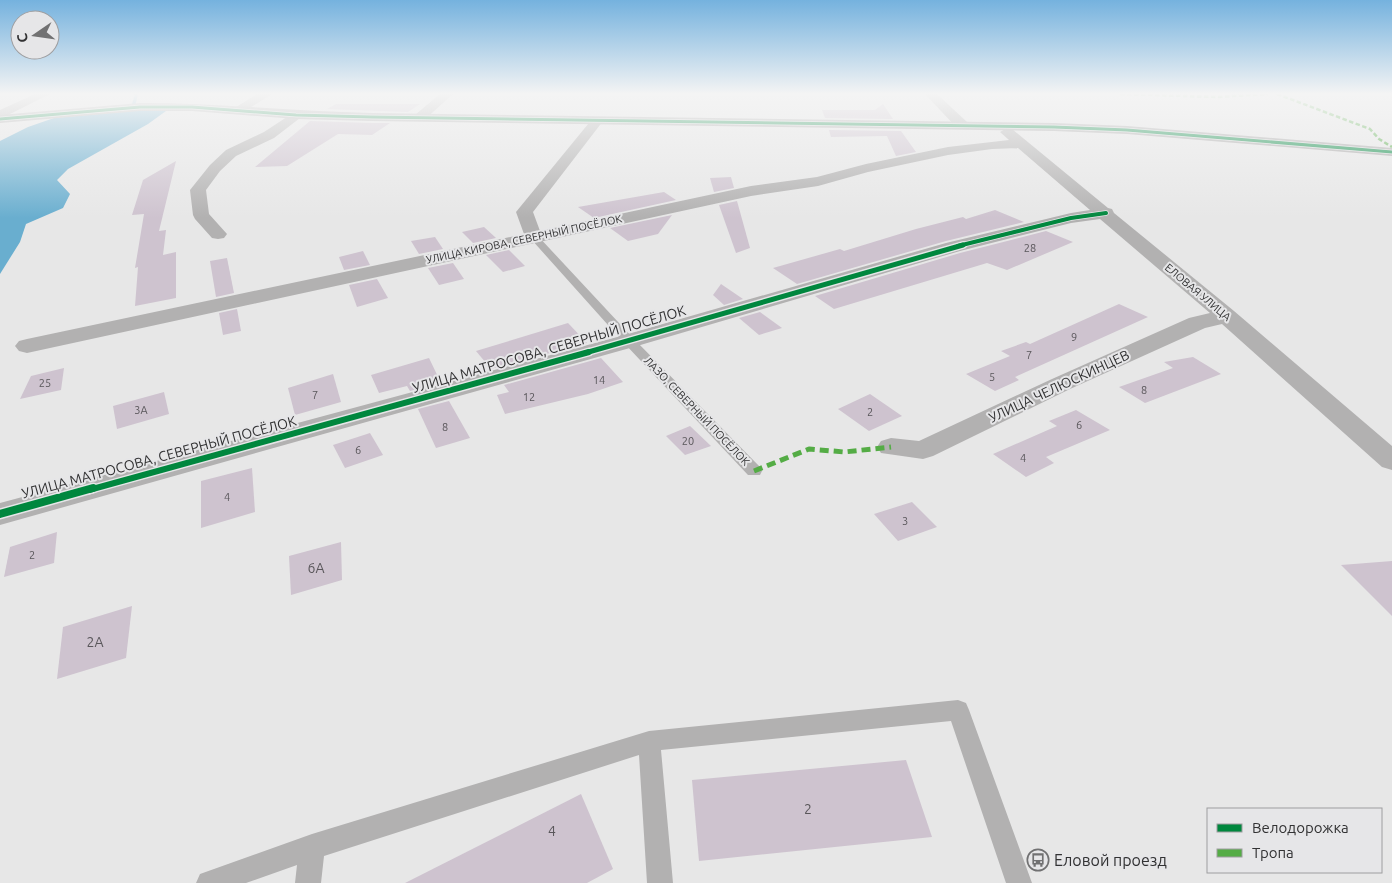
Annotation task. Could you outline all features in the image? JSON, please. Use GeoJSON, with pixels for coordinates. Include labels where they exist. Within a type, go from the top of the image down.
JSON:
{"type":"FeatureCollection","features":[{"type":"Feature","properties":{"kind":"street"},"geometry":{"type":"LineString","coordinates":[[218,234],[201,215],[198,190],[214,168],[231,153],[269,135]]}},
{"type":"Feature","properties":{"kind":"street","name":"ЛАЗО, СЕВЕРНЫЙ ПОСЁЛОК"},"geometry":{"type":"LineString","coordinates":[[534,237],[524,212],[586,135]]}},
{"type":"Feature","properties":{"kind":"street","name":"ЕЛОВАЯ УЛИЦА"},"geometry":{"type":"LineString","coordinates":[[1012,135],[1106,213],[1392,461]]}},
{"type":"Feature","properties":{"kind":"street"},"geometry":{"type":"LineString","coordinates":[[1190,135],[1392,152]]}},
{"type":"Feature","properties":{"kind":"street","name":"УЛИЦА КИРОВА, СЕВЕРНЫЙ ПОСЁЛОК"},"geometry":{"type":"LineString","coordinates":[[27,346],[751,191],[818,181],[866,168],[948,151],[992,145],[1022,144]]}},
{"type":"Feature","properties":{"kind":"street","name":"УЛИЦА МАТРОСОВА, СЕВЕРНЫЙ ПОСЁЛОК"},"geometry":{"type":"LineString","coordinates":[[0,514],[629,341],[953,247],[1071,218],[1106,213]]}},
{"type":"Feature","properties":{"kind":"street","name":"УЛИЦА ЧЕЛЮСКИНЦЕВ"},"geometry":{"type":"LineString","coordinates":[[891,448],[923,450],[1061,384],[1189,327],[1226,316]]}},
{"type":"Feature","properties":{"kind":"lane","name":"ЛАЗО, СЕВЕРНЫЙ ПОСЁЛОК"},"geometry":{"type":"LineString","coordinates":[[534,237],[629,341],[754,471]]}},
{"type":"Feature","properties":{"kind":"lane"},"geometry":{"type":"LineString","coordinates":[[209,883],[312,847],[649,741],[958,710],[1019,883]]}},
{"type":"Feature","properties":{"kind":"lane"},"geometry":{"type":"LineString","coordinates":[[649,741],[660,883]]}},
{"type":"Feature","properties":{"kind":"lane"},"geometry":{"type":"LineString","coordinates":[[308,883],[312,847]]}},
{"type":"Feature","properties":{"kind":"water"},"geometry":{"type":"Polygon","coordinates":[[[12,135],[128,135],[68,169],[57,180],[70,194],[63,208],[26,224],[20,242],[0,274],[0,141],[12,135]]]}},
{"type":"Feature","properties":{"kind":"building"},"geometry":{"type":"Polygon","coordinates":[[[293,135],[336,135],[287,166],[255,167],[293,135]]]}},
{"type":"Feature","properties":{"kind":"building"},"geometry":{"type":"Polygon","coordinates":[[[830,135],[904,135],[916,152],[896,156],[887,136],[831,137],[830,135]]]}},
{"type":"Feature","properties":{"kind":"building"},"geometry":{"type":"Polygon","coordinates":[[[176,161],[159,231],[166,230],[163,255],[176,252],[176,298],[135,306],[138,267],[135,268],[144,214],[132,215],[143,180],[176,161]]]}},
{"type":"Feature","properties":{"kind":"building"},"geometry":{"type":"Polygon","coordinates":[[[731,177],[734,188],[714,192],[710,178],[731,177]]]}},
{"type":"Feature","properties":{"kind":"building"},"geometry":{"type":"Polygon","coordinates":[[[664,192],[676,200],[594,218],[578,207],[664,192]]]}},
{"type":"Feature","properties":{"kind":"building"},"geometry":{"type":"Polygon","coordinates":[[[737,201],[750,248],[736,253],[719,205],[737,201]]]}},
{"type":"Feature","properties":{"kind":"building"},"geometry":{"type":"Polygon","coordinates":[[[995,210],[1024,222],[946,241],[797,284],[773,268],[840,249],[844,251],[916,229],[963,217],[966,219],[995,210]]]}},
{"type":"Feature","properties":{"kind":"building"},"geometry":{"type":"Polygon","coordinates":[[[672,215],[658,234],[628,241],[610,228],[672,215]]]}},
{"type":"Feature","properties":{"kind":"building"},"geometry":{"type":"Polygon","coordinates":[[[484,227],[496,238],[473,243],[462,232],[484,227]]]}},
{"type":"Feature","properties":{"kind":"building"},"geometry":{"type":"Polygon","coordinates":[[[1046,231],[1073,242],[1007,270],[987,263],[834,309],[815,296],[960,253],[1046,231]]]}},
{"type":"Feature","properties":{"kind":"building"},"geometry":{"type":"Polygon","coordinates":[[[435,237],[443,249],[419,254],[411,241],[435,237]]]}},
{"type":"Feature","properties":{"kind":"building"},"geometry":{"type":"Polygon","coordinates":[[[509,250],[525,266],[503,272],[486,255],[509,250]]]}},
{"type":"Feature","properties":{"kind":"building"},"geometry":{"type":"Polygon","coordinates":[[[363,251],[370,265],[344,270],[339,257],[363,251]]]}},
{"type":"Feature","properties":{"kind":"building"},"geometry":{"type":"Polygon","coordinates":[[[227,258],[234,293],[216,297],[210,261],[227,258]]]}},
{"type":"Feature","properties":{"kind":"building"},"geometry":{"type":"Polygon","coordinates":[[[453,263],[464,279],[439,285],[428,268],[453,263]]]}},
{"type":"Feature","properties":{"kind":"building"},"geometry":{"type":"Polygon","coordinates":[[[377,279],[388,298],[357,307],[349,285],[377,279]]]}},
{"type":"Feature","properties":{"kind":"building"},"geometry":{"type":"Polygon","coordinates":[[[721,284],[743,299],[724,305],[713,295],[721,284]]]}},
{"type":"Feature","properties":{"kind":"building"},"geometry":{"type":"Polygon","coordinates":[[[1119,304],[1148,317],[1015,377],[1019,380],[995,391],[966,374],[1010,356],[1001,351],[1026,342],[1030,344],[1119,304]]]}},
{"type":"Feature","properties":{"kind":"building"},"geometry":{"type":"Polygon","coordinates":[[[237,309],[241,331],[223,335],[219,313],[237,309]]]}},
{"type":"Feature","properties":{"kind":"building"},"geometry":{"type":"Polygon","coordinates":[[[760,312],[782,328],[759,335],[739,318],[760,312]]]}},
{"type":"Feature","properties":{"kind":"building"},"geometry":{"type":"Polygon","coordinates":[[[568,323],[587,343],[491,369],[476,351],[568,323]]]}},
{"type":"Feature","properties":{"kind":"building"},"geometry":{"type":"Polygon","coordinates":[[[1193,357],[1221,374],[1145,403],[1119,387],[1173,368],[1164,362],[1193,357]]]}},
{"type":"Feature","properties":{"kind":"building"},"geometry":{"type":"Polygon","coordinates":[[[429,358],[441,383],[410,391],[407,386],[379,393],[371,375],[429,358]]]}},
{"type":"Feature","properties":{"kind":"building"},"geometry":{"type":"Polygon","coordinates":[[[601,358],[623,382],[588,394],[505,414],[497,395],[509,392],[504,385],[601,358]]]}},
{"type":"Feature","properties":{"kind":"building"},"geometry":{"type":"Polygon","coordinates":[[[64,368],[61,390],[20,399],[31,376],[64,368]]]}},
{"type":"Feature","properties":{"kind":"building"},"geometry":{"type":"Polygon","coordinates":[[[333,374],[341,402],[295,415],[288,388],[333,374]]]}},
{"type":"Feature","properties":{"kind":"building"},"geometry":{"type":"Polygon","coordinates":[[[164,392],[169,414],[117,429],[113,406],[164,392]]]}},
{"type":"Feature","properties":{"kind":"building"},"geometry":{"type":"Polygon","coordinates":[[[870,394],[902,416],[869,431],[838,409],[870,394]]]}},
{"type":"Feature","properties":{"kind":"building"},"geometry":{"type":"Polygon","coordinates":[[[449,401],[470,438],[436,448],[418,409],[449,401]]]}},
{"type":"Feature","properties":{"kind":"building"},"geometry":{"type":"Polygon","coordinates":[[[1076,410],[1110,430],[1046,457],[1054,463],[1026,477],[993,454],[1057,426],[1049,421],[1076,410]]]}},
{"type":"Feature","properties":{"kind":"building"},"geometry":{"type":"Polygon","coordinates":[[[690,426],[711,446],[685,455],[666,436],[690,426]]]}},
{"type":"Feature","properties":{"kind":"building"},"geometry":{"type":"Polygon","coordinates":[[[370,433],[383,455],[345,468],[333,445],[370,433]]]}},
{"type":"Feature","properties":{"kind":"building"},"geometry":{"type":"Polygon","coordinates":[[[252,468],[255,512],[201,528],[201,481],[252,468]]]}},
{"type":"Feature","properties":{"kind":"building"},"geometry":{"type":"Polygon","coordinates":[[[912,502],[937,527],[898,541],[874,514],[912,502]]]}},
{"type":"Feature","properties":{"kind":"building"},"geometry":{"type":"Polygon","coordinates":[[[57,532],[54,563],[4,577],[10,547],[57,532]]]}},
{"type":"Feature","properties":{"kind":"building"},"geometry":{"type":"Polygon","coordinates":[[[341,542],[342,580],[291,595],[289,556],[341,542]]]}},
{"type":"Feature","properties":{"kind":"building"},"geometry":{"type":"Polygon","coordinates":[[[1392,561],[1392,616],[1341,565],[1392,561]]]}},
{"type":"Feature","properties":{"kind":"building"},"geometry":{"type":"Polygon","coordinates":[[[132,606],[126,658],[57,679],[63,627],[132,606]]]}},
{"type":"Feature","properties":{"kind":"building"},"geometry":{"type":"Polygon","coordinates":[[[906,760],[932,837],[699,861],[692,780],[906,760]]]}},
{"type":"Feature","properties":{"kind":"building"},"geometry":{"type":"Polygon","coordinates":[[[581,794],[613,869],[587,883],[405,883],[581,794]]]}},
{"type":"Feature","properties":{"kind":"marked path"},"geometry":{"type":"LineString","coordinates":[[1376,135],[1392,147]]}},
{"type":"Feature","properties":{"kind":"marked path"},"geometry":{"type":"LineString","coordinates":[[754,471],[809,449],[844,452],[891,447]]}},
{"type":"Feature","properties":{"kind":"cycle path"},"geometry":{"type":"LineString","coordinates":[[1190,135],[1392,152]]}},
{"type":"Feature","properties":{"kind":"cycle path"},"geometry":{"type":"LineString","coordinates":[[0,514],[629,341],[953,247],[1071,218],[1106,213]]}},
{"type":"Feature","properties":{"kind":"place","name":"Еловой проезд"},"geometry":{"type":"Point","coordinates":[1038,860]}}]}
